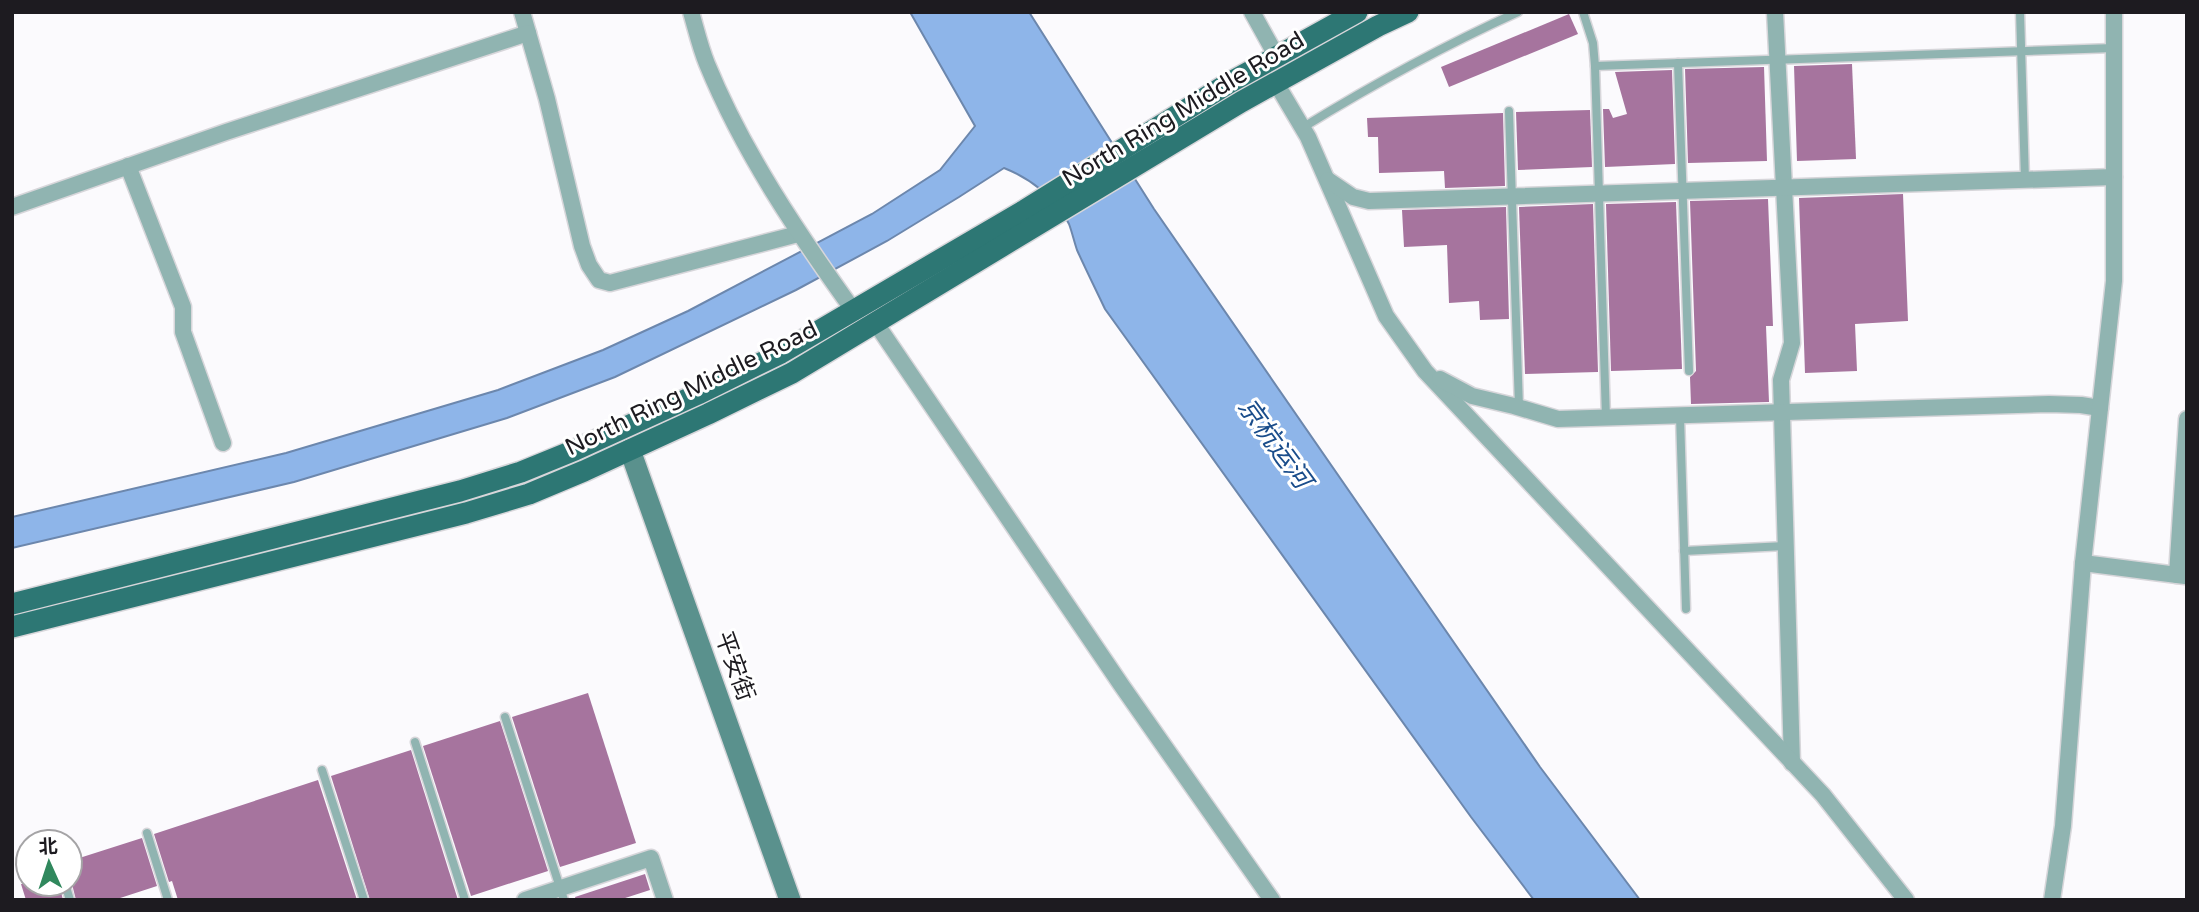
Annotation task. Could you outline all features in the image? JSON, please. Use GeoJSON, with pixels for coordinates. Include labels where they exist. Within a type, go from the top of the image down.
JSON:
{"type":"FeatureCollection","features":[{"type":"Feature","properties":{"kind":"main road","name":"North Ring Middle Road"},"geometry":{"type":"LineString","coordinates":[[12,627],[466,513],[529,494],[630,450],[792,373],[875,322],[1029,220],[1146,136],[1229,83],[1357,12]]}},
{"type":"Feature","properties":{"kind":"main road","name":"North Ring Middle Road"},"geometry":{"type":"LineString","coordinates":[[12,604],[370,515],[522,472],[698,394],[781,353],[853,310],[1153,156],[1276,83],[1408,12]]}},
{"type":"Feature","properties":{"kind":"street"},"geometry":{"type":"LineString","coordinates":[[522,12],[547,99],[582,246],[589,265],[599,280],[610,283],[799,234]]}},
{"type":"Feature","properties":{"kind":"street"},"geometry":{"type":"LineString","coordinates":[[691,12],[705,61],[725,106],[799,234],[853,310]]}},
{"type":"Feature","properties":{"kind":"street"},"geometry":{"type":"LineString","coordinates":[[1252,12],[1277,57]]}},
{"type":"Feature","properties":{"kind":"street"},"geometry":{"type":"LineString","coordinates":[[1775,12],[1792,343],[1782,380],[1792,763]]}},
{"type":"Feature","properties":{"kind":"street"},"geometry":{"type":"LineString","coordinates":[[2052,900],[2063,826],[2083,563],[2114,281],[2113,12]]}},
{"type":"Feature","properties":{"kind":"street"},"geometry":{"type":"LineString","coordinates":[[12,207],[226,132],[528,33]]}},
{"type":"Feature","properties":{"kind":"street"},"geometry":{"type":"LineString","coordinates":[[1276,83],[1302,128],[1386,316],[1425,371],[1823,795],[1906,900]]}},
{"type":"Feature","properties":{"kind":"street"},"geometry":{"type":"LineString","coordinates":[[128,166],[183,307],[183,332],[223,443]]}},
{"type":"Feature","properties":{"kind":"street"},"geometry":{"type":"LineString","coordinates":[[1326,179],[1353,197],[1370,201],[2114,177]]}},
{"type":"Feature","properties":{"kind":"street"},"geometry":{"type":"LineString","coordinates":[[875,322],[1122,686],[1272,900]]}},
{"type":"Feature","properties":{"kind":"street"},"geometry":{"type":"LineString","coordinates":[[1425,371],[1472,396],[1558,419],[2049,404],[2100,408]]}},
{"type":"Feature","properties":{"kind":"street"},"geometry":{"type":"LineString","coordinates":[[2083,563],[2182,575],[2187,419]]}},
{"type":"Feature","properties":{"kind":"street","name":"平安街"},"geometry":{"type":"LineString","coordinates":[[630,450],[790,900]]}},
{"type":"Feature","properties":{"kind":"street"},"geometry":{"type":"LineString","coordinates":[[525,900],[562,894],[651,858],[664,900]]}},
{"type":"Feature","properties":{"kind":"lane"},"geometry":{"type":"LineString","coordinates":[[1302,128],[1363,90],[1465,36],[1518,12]]}},
{"type":"Feature","properties":{"kind":"lane"},"geometry":{"type":"LineString","coordinates":[[1583,12],[1593,43],[1595,66],[1606,418]]}},
{"type":"Feature","properties":{"kind":"lane"},"geometry":{"type":"LineString","coordinates":[[2020,12],[2025,180]]}},
{"type":"Feature","properties":{"kind":"lane"},"geometry":{"type":"LineString","coordinates":[[1595,66],[2114,48]]}},
{"type":"Feature","properties":{"kind":"lane"},"geometry":{"type":"LineString","coordinates":[[1678,63],[1689,371]]}},
{"type":"Feature","properties":{"kind":"lane"},"geometry":{"type":"LineString","coordinates":[[1509,111],[1520,407]]}},
{"type":"Feature","properties":{"kind":"lane"},"geometry":{"type":"LineString","coordinates":[[1680,416],[1686,609]]}},
{"type":"Feature","properties":{"kind":"lane"},"geometry":{"type":"LineString","coordinates":[[1684,551],[1786,546]]}},
{"type":"Feature","properties":{"kind":"lane"},"geometry":{"type":"LineString","coordinates":[[505,717],[562,894]]}},
{"type":"Feature","properties":{"kind":"lane"},"geometry":{"type":"LineString","coordinates":[[415,742],[466,900]]}},
{"type":"Feature","properties":{"kind":"lane"},"geometry":{"type":"LineString","coordinates":[[322,770],[364,900]]}},
{"type":"Feature","properties":{"kind":"lane"},"geometry":{"type":"LineString","coordinates":[[147,833],[168,900]]}},
{"type":"Feature","properties":{"kind":"water","name":"京杭运河"},"geometry":{"type":"Polygon","coordinates":[[[910,12],[1029,12],[1154,209],[1540,767],[1640,900],[1534,900],[1471,817],[1105,309],[1064,215],[1050,197],[1023,177],[1004,168],[887,241],[796,290],[615,377],[507,418],[294,482],[12,548],[12,517],[286,453],[498,390],[603,350],[688,311],[872,214],[940,170],[975,126],[910,12]]]}},
{"type":"Feature","properties":{"kind":"building"},"geometry":{"type":"Polygon","coordinates":[[[1569,14],[1578,34],[1449,87],[1441,67],[1569,14]]]}},
{"type":"Feature","properties":{"kind":"building"},"geometry":{"type":"Polygon","coordinates":[[[1852,64],[1856,159],[1797,161],[1794,66],[1852,64]]]}},
{"type":"Feature","properties":{"kind":"building"},"geometry":{"type":"Polygon","coordinates":[[[1764,67],[1767,161],[1688,163],[1685,69],[1764,67]]]}},
{"type":"Feature","properties":{"kind":"building"},"geometry":{"type":"Polygon","coordinates":[[[1672,70],[1675,164],[1605,167],[1603,109],[1609,109],[1613,118],[1627,114],[1615,72],[1672,70]]]}},
{"type":"Feature","properties":{"kind":"building"},"geometry":{"type":"Polygon","coordinates":[[[1590,110],[1592,167],[1518,170],[1516,112],[1590,110]]]}},
{"type":"Feature","properties":{"kind":"building"},"geometry":{"type":"Polygon","coordinates":[[[1503,113],[1505,186],[1445,188],[1444,171],[1379,173],[1378,137],[1368,137],[1367,118],[1503,113]]]}},
{"type":"Feature","properties":{"kind":"building"},"geometry":{"type":"Polygon","coordinates":[[[1903,194],[1908,321],[1855,324],[1857,371],[1805,373],[1799,198],[1903,194]]]}},
{"type":"Feature","properties":{"kind":"building"},"geometry":{"type":"Polygon","coordinates":[[[1768,199],[1773,326],[1766,326],[1769,402],[1691,404],[1690,377],[1696,371],[1690,201],[1768,199]]]}},
{"type":"Feature","properties":{"kind":"building"},"geometry":{"type":"Polygon","coordinates":[[[1676,202],[1682,369],[1611,371],[1606,204],[1676,202]]]}},
{"type":"Feature","properties":{"kind":"building"},"geometry":{"type":"Polygon","coordinates":[[[1593,204],[1598,372],[1525,374],[1519,207],[1593,204]]]}},
{"type":"Feature","properties":{"kind":"building"},"geometry":{"type":"Polygon","coordinates":[[[1506,207],[1509,319],[1480,320],[1479,301],[1449,303],[1447,245],[1404,247],[1402,210],[1506,207]]]}},
{"type":"Feature","properties":{"kind":"building"},"geometry":{"type":"Polygon","coordinates":[[[588,693],[636,843],[560,867],[512,717],[588,693]]]}},
{"type":"Feature","properties":{"kind":"building"},"geometry":{"type":"Polygon","coordinates":[[[500,721],[548,871],[471,896],[423,746],[500,721]]]}},
{"type":"Feature","properties":{"kind":"building"},"geometry":{"type":"Polygon","coordinates":[[[411,750],[458,900],[370,900],[331,776],[411,750]]]}},
{"type":"Feature","properties":{"kind":"building"},"geometry":{"type":"Polygon","coordinates":[[[318,780],[357,900],[178,900],[172,881],[169,882],[154,834],[318,780]]]}},
{"type":"Feature","properties":{"kind":"building"},"geometry":{"type":"Polygon","coordinates":[[[142,838],[157,886],[114,900],[76,900],[84,898],[84,857],[142,838]]]}},
{"type":"Feature","properties":{"kind":"building"},"geometry":{"type":"Polygon","coordinates":[[[645,874],[650,890],[619,900],[576,900],[575,897],[645,874]]]}},
{"type":"Feature","properties":{"kind":"building"},"geometry":{"type":"Polygon","coordinates":[[[25,898],[63,900],[26,900],[25,898]]]}}]}
